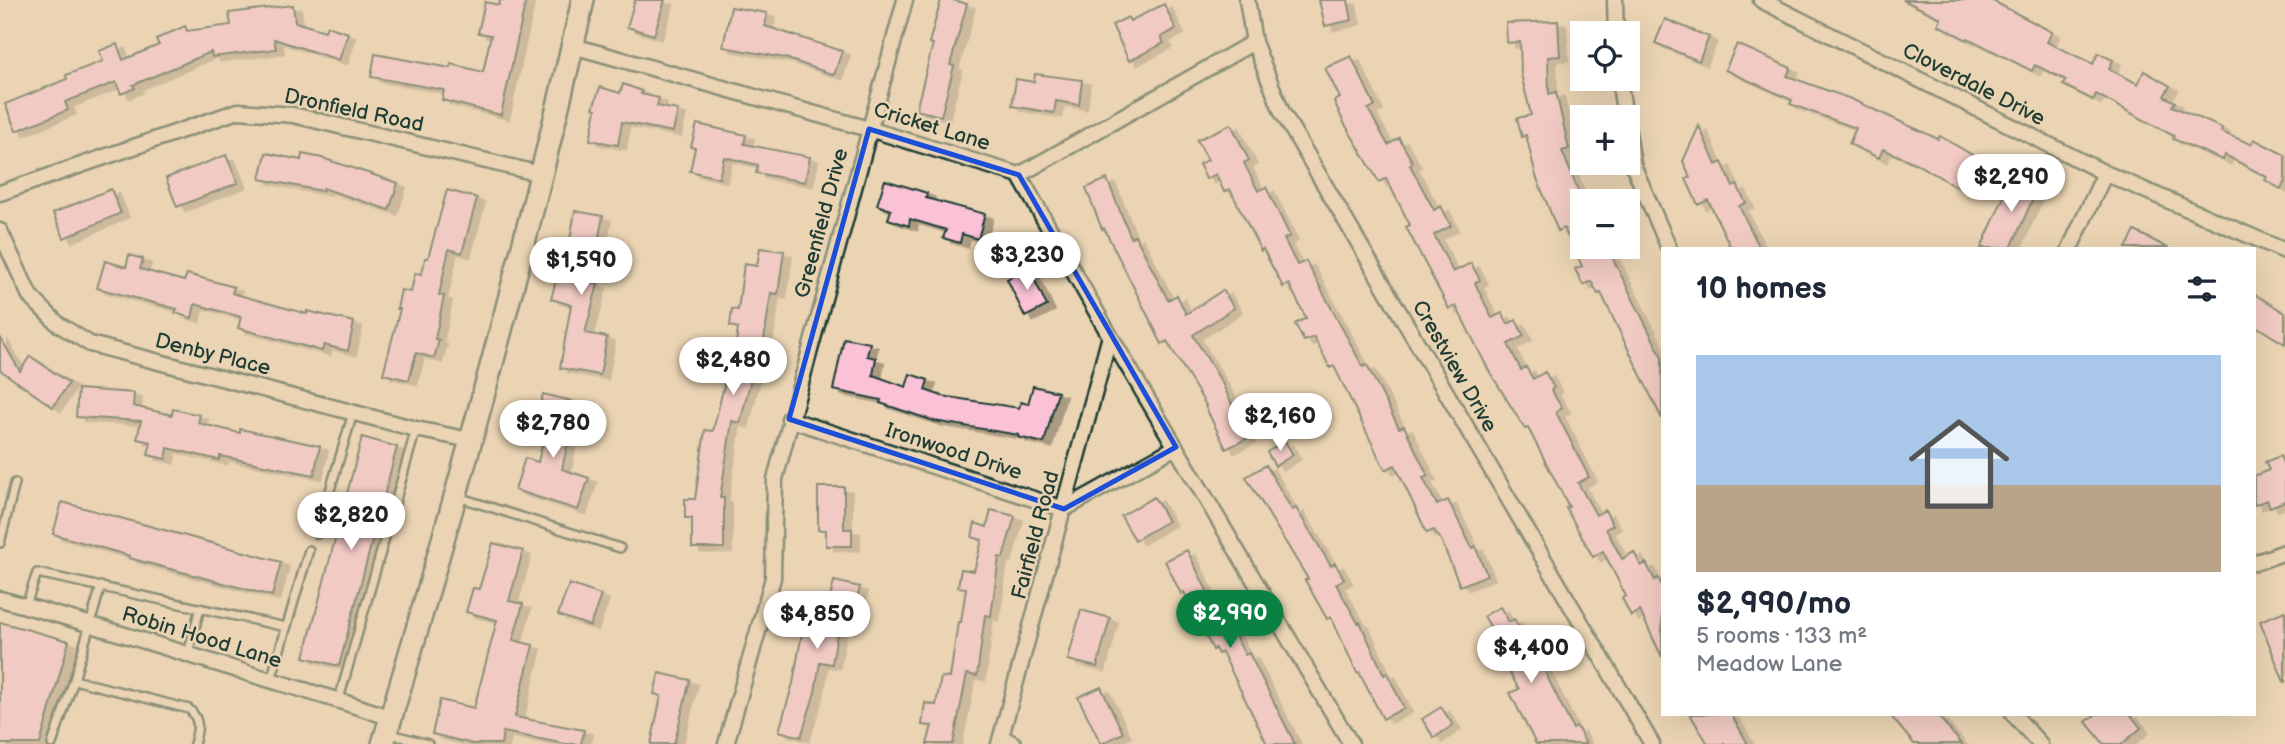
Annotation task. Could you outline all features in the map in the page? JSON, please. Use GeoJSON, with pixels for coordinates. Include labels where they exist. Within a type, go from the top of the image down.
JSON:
{"type":"FeatureCollection","features":[{"type":"Feature","properties":{"kind":"street"},"geometry":{"type":"LineString","coordinates":[[387,731],[470,440],[541,174],[583,0]]}},
{"type":"Feature","properties":{"kind":"street","name":"Greenfield Drive"},"geometry":{"type":"LineString","coordinates":[[726,744],[773,578],[775,479],[789,419],[905,0]]}},
{"type":"Feature","properties":{"kind":"street","name":"Crestview Drive"},"geometry":{"type":"LineString","coordinates":[[1247,0],[1254,42],[1282,112],[1652,744]]}},
{"type":"Feature","properties":{"kind":"street"},"geometry":{"type":"LineString","coordinates":[[1615,0],[1616,21]]}},
{"type":"Feature","properties":{"kind":"street","name":"Cloverdale Drive"},"geometry":{"type":"LineString","coordinates":[[1761,0],[2105,173],[2285,251]]}},
{"type":"Feature","properties":{"kind":"street"},"geometry":{"type":"LineString","coordinates":[[1254,42],[1019,175],[1110,336],[1351,744]]}},
{"type":"Feature","properties":{"kind":"street","name":"Cricket Lane"},"geometry":{"type":"LineString","coordinates":[[573,46],[869,129],[1019,175]]}},
{"type":"Feature","properties":{"kind":"street","name":"Dronfield Road"},"geometry":{"type":"LineString","coordinates":[[0,193],[238,111],[293,115],[541,174]]}},
{"type":"Feature","properties":{"kind":"street"},"geometry":{"type":"LineString","coordinates":[[2070,247],[2105,173]]}},
{"type":"Feature","properties":{"kind":"street"},"geometry":{"type":"LineString","coordinates":[[1637,175],[1669,247]]}},
{"type":"Feature","properties":{"kind":"street","name":"Denby Place"},"geometry":{"type":"LineString","coordinates":[[0,230],[30,296],[58,324],[90,344],[416,429],[470,440]]}},
{"type":"Feature","properties":{"kind":"street","name":"Fairfield Road"},"geometry":{"type":"LineString","coordinates":[[1005,742],[1110,336]]}},
{"type":"Feature","properties":{"kind":"street","name":"Ironwood Drive"},"geometry":{"type":"LineString","coordinates":[[789,419],[1064,509]]}},
{"type":"Feature","properties":{"kind":"street"},"geometry":{"type":"LineString","coordinates":[[1064,509],[1176,447]]}},
{"type":"Feature","properties":{"kind":"street"},"geometry":{"type":"LineString","coordinates":[[2256,563],[2285,552]]}},
{"type":"Feature","properties":{"kind":"street","name":"Robin Hood Lane"},"geometry":{"type":"LineString","coordinates":[[0,599],[339,699],[387,731]]}},
{"type":"Feature","properties":{"kind":"street"},"geometry":{"type":"LineString","coordinates":[[2015,716],[2040,744]]}},
{"type":"Feature","properties":{"kind":"lane"},"geometry":{"type":"LineString","coordinates":[[317,534],[353,412]]}},
{"type":"Feature","properties":{"kind":"lane"},"geometry":{"type":"LineString","coordinates":[[339,699],[416,429]]}},
{"type":"Feature","properties":{"kind":"lane"},"geometry":{"type":"LineString","coordinates":[[0,543],[15,483]]}},
{"type":"Feature","properties":{"kind":"lane"},"geometry":{"type":"LineString","coordinates":[[454,496],[620,548]]}},
{"type":"Feature","properties":{"kind":"lane"},"geometry":{"type":"LineString","coordinates":[[271,680],[309,550]]}},
{"type":"Feature","properties":{"kind":"lane"},"geometry":{"type":"LineString","coordinates":[[26,606],[37,573],[286,626]]}},
{"type":"Feature","properties":{"kind":"lane"},"geometry":{"type":"LineString","coordinates":[[52,744],[75,680],[101,586]]}},
{"type":"Feature","properties":{"kind":"lane"},"geometry":{"type":"LineString","coordinates":[[188,654],[200,608]]}},
{"type":"Feature","properties":{"kind":"lane"},"geometry":{"type":"LineString","coordinates":[[75,680],[189,709],[195,714],[198,723],[194,744]]}},
{"type":"Feature","properties":{"kind":"lane"},"geometry":{"type":"LineString","coordinates":[[387,731],[428,744]]}},
{"type":"Feature","properties":{"kind":"highlighted area"},"geometry":{"type":"Polygon","coordinates":[[[869,129],[1019,175],[1176,447],[1064,509],[789,419],[869,129]]]}},
{"type":"Feature","properties":{"kind":"building"},"geometry":{"type":"Polygon","coordinates":[[[500,0],[526,0],[501,115],[442,100],[444,90],[371,77],[375,54],[450,68],[451,64],[483,72],[491,35],[478,33],[485,2],[499,5],[500,0]]]}},
{"type":"Feature","properties":{"kind":"building"},"geometry":{"type":"Polygon","coordinates":[[[635,0],[665,0],[654,35],[627,27],[635,0]]]}},
{"type":"Feature","properties":{"kind":"building"},"geometry":{"type":"Polygon","coordinates":[[[941,0],[967,4],[950,65],[954,66],[941,116],[916,110],[933,44],[929,43],[941,0]]]}},
{"type":"Feature","properties":{"kind":"building"},"geometry":{"type":"Polygon","coordinates":[[[1319,0],[1348,0],[1352,20],[1325,26],[1319,0]]]}},
{"type":"Feature","properties":{"kind":"building"},"geometry":{"type":"Polygon","coordinates":[[[1903,0],[1991,0],[2052,32],[2047,42],[2093,64],[2098,53],[2113,60],[2109,69],[2138,84],[2144,71],[2170,86],[2164,96],[2175,102],[2172,106],[2222,128],[2221,132],[2251,144],[2254,139],[2285,155],[2285,181],[2281,189],[2265,180],[2267,177],[2225,155],[2223,160],[2173,139],[2174,136],[2096,94],[2093,100],[2063,85],[2066,80],[2035,65],[2032,71],[1968,38],[1967,40],[1938,25],[1941,18],[1903,0]]]}},
{"type":"Feature","properties":{"kind":"building"},"geometry":{"type":"Polygon","coordinates":[[[1164,4],[1176,29],[1161,37],[1164,43],[1129,61],[1112,25],[1128,17],[1130,21],[1164,4]]]}},
{"type":"Feature","properties":{"kind":"building"},"geometry":{"type":"Polygon","coordinates":[[[293,5],[295,22],[325,31],[327,26],[348,33],[339,60],[274,39],[276,49],[212,57],[211,52],[133,85],[135,88],[121,94],[116,82],[65,102],[68,110],[16,131],[5,104],[103,61],[99,51],[117,44],[123,60],[159,45],[156,39],[185,26],[187,31],[231,25],[229,13],[293,5]]]}},
{"type":"Feature","properties":{"kind":"building"},"geometry":{"type":"Polygon","coordinates":[[[731,7],[767,13],[765,26],[842,51],[834,75],[785,58],[723,47],[731,7]]]}},
{"type":"Feature","properties":{"kind":"building"},"geometry":{"type":"Polygon","coordinates":[[[1665,19],[1709,37],[1699,61],[1655,43],[1665,19]]]}},
{"type":"Feature","properties":{"kind":"building"},"geometry":{"type":"Polygon","coordinates":[[[1558,21],[1560,56],[1548,57],[1549,94],[1556,92],[1569,149],[1562,151],[1578,189],[1570,189],[1570,241],[1564,228],[1558,231],[1536,176],[1526,135],[1522,137],[1517,118],[1531,115],[1521,74],[1520,42],[1507,43],[1506,23],[1558,21]]]}},
{"type":"Feature","properties":{"kind":"building"},"geometry":{"type":"Polygon","coordinates":[[[1737,44],[1791,68],[1787,76],[1851,99],[1938,139],[1940,136],[1984,162],[1966,192],[1915,163],[1883,149],[1879,158],[1849,144],[1856,128],[1790,104],[1792,100],[1725,70],[1737,44]]]}},
{"type":"Feature","properties":{"kind":"building"},"geometry":{"type":"Polygon","coordinates":[[[1351,56],[1375,106],[1368,109],[1388,145],[1399,138],[1434,210],[1441,206],[1451,226],[1434,235],[1453,272],[1471,263],[1480,280],[1475,283],[1492,318],[1502,313],[1508,324],[1516,320],[1524,336],[1508,344],[1521,370],[1526,367],[1533,379],[1545,372],[1554,388],[1551,390],[1562,408],[1556,412],[1589,477],[1578,483],[1596,515],[1605,510],[1613,525],[1606,529],[1622,559],[1634,552],[1641,566],[1646,563],[1655,580],[1658,578],[1661,584],[1661,655],[1640,611],[1631,616],[1622,598],[1626,596],[1603,551],[1593,557],[1528,428],[1525,429],[1488,369],[1456,306],[1449,309],[1406,227],[1410,225],[1386,178],[1379,182],[1343,121],[1334,101],[1340,98],[1325,68],[1351,56]]]}},
{"type":"Feature","properties":{"kind":"building"},"geometry":{"type":"Polygon","coordinates":[[[1035,74],[1082,80],[1079,105],[1056,101],[1054,113],[1012,106],[1016,79],[1034,82],[1035,74]]]}},
{"type":"Feature","properties":{"kind":"building"},"geometry":{"type":"Polygon","coordinates":[[[623,84],[642,91],[641,94],[659,98],[657,106],[678,110],[673,132],[622,122],[618,145],[590,140],[596,109],[593,108],[600,87],[620,93],[623,84]]]}},
{"type":"Feature","properties":{"kind":"building"},"geometry":{"type":"Polygon","coordinates":[[[697,124],[746,135],[744,144],[810,157],[805,182],[756,173],[758,165],[724,157],[719,178],[690,171],[695,148],[691,147],[697,124]]]}},
{"type":"Feature","properties":{"kind":"building"},"geometry":{"type":"Polygon","coordinates":[[[1231,124],[1249,160],[1244,163],[1258,191],[1266,187],[1290,236],[1284,239],[1297,265],[1306,261],[1363,367],[1367,365],[1399,428],[1404,426],[1428,476],[1423,478],[1437,505],[1448,500],[1472,548],[1475,546],[1487,575],[1460,586],[1441,540],[1434,530],[1427,533],[1395,465],[1385,470],[1334,366],[1330,368],[1314,337],[1304,341],[1295,324],[1306,318],[1289,284],[1283,287],[1263,249],[1261,251],[1230,189],[1224,192],[1216,174],[1206,179],[1199,164],[1208,160],[1197,140],[1231,124]]]}},
{"type":"Feature","properties":{"kind":"building"},"geometry":{"type":"Polygon","coordinates":[[[1699,126],[1716,165],[1722,162],[1733,187],[1737,185],[1746,203],[1739,206],[1760,247],[1731,247],[1708,200],[1698,205],[1686,179],[1690,177],[1683,161],[1699,126]]]}},
{"type":"Feature","properties":{"kind":"building"},"geometry":{"type":"Polygon","coordinates":[[[266,153],[301,160],[302,154],[322,158],[398,183],[389,210],[323,188],[322,191],[260,179],[266,153]]]}},
{"type":"Feature","properties":{"kind":"building"},"geometry":{"type":"Polygon","coordinates":[[[226,155],[238,183],[177,207],[166,178],[226,155]]]}},
{"type":"Feature","properties":{"kind":"building"},"geometry":{"type":"Polygon","coordinates":[[[2014,174],[2039,185],[2011,247],[1981,247],[2014,174]]]}},
{"type":"Feature","properties":{"kind":"building"},"geometry":{"type":"Polygon","coordinates":[[[1107,179],[1131,238],[1135,235],[1168,300],[1177,295],[1186,314],[1223,290],[1234,308],[1193,335],[1222,383],[1248,438],[1226,449],[1206,405],[1167,341],[1162,344],[1104,228],[1102,229],[1086,188],[1107,179]]]}},
{"type":"Feature","properties":{"kind":"building"},"geometry":{"type":"Polygon","coordinates":[[[885,180],[927,193],[926,198],[985,214],[978,239],[962,234],[960,243],[943,238],[946,230],[910,219],[909,226],[888,219],[891,210],[877,205],[885,180]]]}},
{"type":"Feature","properties":{"kind":"building"},"geometry":{"type":"Polygon","coordinates":[[[111,189],[121,213],[64,238],[53,213],[111,189]]]}},
{"type":"Feature","properties":{"kind":"building"},"geometry":{"type":"Polygon","coordinates":[[[447,190],[477,198],[462,253],[449,249],[439,295],[444,296],[434,358],[416,353],[409,380],[383,374],[400,309],[397,309],[401,290],[411,292],[415,273],[422,274],[447,190]]]}},
{"type":"Feature","properties":{"kind":"building"},"geometry":{"type":"Polygon","coordinates":[[[575,211],[603,216],[590,282],[598,284],[585,333],[607,337],[600,375],[560,368],[571,305],[551,299],[558,273],[564,275],[575,211]]]}},
{"type":"Feature","properties":{"kind":"building"},"geometry":{"type":"Polygon","coordinates":[[[2135,231],[2166,247],[2127,247],[2135,231]]]}},
{"type":"Feature","properties":{"kind":"building"},"geometry":{"type":"Polygon","coordinates":[[[760,248],[784,251],[778,294],[771,293],[761,360],[756,359],[740,423],[732,421],[720,498],[724,498],[724,548],[692,548],[692,518],[685,518],[685,499],[695,499],[705,430],[713,431],[728,369],[732,370],[738,328],[730,326],[732,309],[738,310],[744,264],[757,266],[760,248]]]}},
{"type":"Feature","properties":{"kind":"building"},"geometry":{"type":"Polygon","coordinates":[[[129,255],[143,259],[140,269],[184,281],[187,274],[234,287],[232,293],[307,314],[307,311],[354,322],[348,351],[324,345],[322,351],[238,328],[241,317],[195,304],[192,318],[175,313],[177,309],[97,288],[105,261],[126,267],[129,255]]]}},
{"type":"Feature","properties":{"kind":"building"},"geometry":{"type":"Polygon","coordinates":[[[1579,259],[1613,259],[1661,355],[1661,417],[1601,293],[1598,294],[1591,281],[1583,285],[1575,269],[1582,266],[1579,259]]]}},
{"type":"Feature","properties":{"kind":"building"},"geometry":{"type":"Polygon","coordinates":[[[1029,268],[1047,306],[1025,317],[1007,279],[1029,268]]]}},
{"type":"Feature","properties":{"kind":"building"},"geometry":{"type":"Polygon","coordinates":[[[2256,295],[2285,313],[2285,344],[2256,326],[2256,295]]]}},
{"type":"Feature","properties":{"kind":"building"},"geometry":{"type":"Polygon","coordinates":[[[0,337],[20,371],[30,356],[69,383],[53,407],[0,370],[0,337]]]}},
{"type":"Feature","properties":{"kind":"building"},"geometry":{"type":"Polygon","coordinates":[[[844,338],[870,343],[867,356],[876,358],[873,375],[906,387],[910,374],[928,380],[925,390],[942,396],[1019,408],[1021,402],[1028,404],[1033,386],[1058,392],[1044,443],[1018,437],[1019,435],[934,421],[880,403],[881,400],[833,390],[844,338]]]}},
{"type":"Feature","properties":{"kind":"building"},"geometry":{"type":"Polygon","coordinates":[[[78,389],[134,393],[133,406],[172,415],[173,409],[200,415],[198,423],[320,446],[314,475],[220,456],[219,460],[168,448],[166,459],[148,455],[151,442],[137,439],[141,421],[76,417],[78,389]]]}},
{"type":"Feature","properties":{"kind":"building"},"geometry":{"type":"Polygon","coordinates":[[[543,394],[572,401],[563,436],[569,437],[562,469],[589,478],[578,510],[515,490],[525,458],[538,462],[547,426],[536,423],[543,394]]]}},
{"type":"Feature","properties":{"kind":"building"},"geometry":{"type":"Polygon","coordinates":[[[362,437],[397,447],[339,666],[304,657],[362,437]]]}},
{"type":"Feature","properties":{"kind":"building"},"geometry":{"type":"Polygon","coordinates":[[[1285,441],[1293,455],[1275,466],[1267,452],[1285,441]]]}},
{"type":"Feature","properties":{"kind":"building"},"geometry":{"type":"Polygon","coordinates":[[[2280,456],[2285,467],[2285,501],[2270,507],[2267,500],[2256,504],[2256,475],[2269,470],[2265,462],[2280,456]]]}},
{"type":"Feature","properties":{"kind":"building"},"geometry":{"type":"Polygon","coordinates":[[[1266,465],[1292,510],[1296,508],[1331,566],[1335,563],[1344,579],[1336,584],[1358,623],[1360,622],[1384,675],[1387,673],[1404,708],[1383,719],[1359,672],[1357,673],[1331,617],[1327,619],[1305,580],[1308,579],[1246,477],[1266,465]]]}},
{"type":"Feature","properties":{"kind":"building"},"geometry":{"type":"Polygon","coordinates":[[[818,487],[844,487],[844,529],[852,529],[852,546],[826,546],[826,530],[818,530],[818,487]]]}},
{"type":"Feature","properties":{"kind":"building"},"geometry":{"type":"Polygon","coordinates":[[[1154,497],[1168,521],[1135,540],[1121,516],[1154,497]]]}},
{"type":"Feature","properties":{"kind":"building"},"geometry":{"type":"Polygon","coordinates":[[[62,502],[281,562],[272,596],[129,558],[130,556],[53,534],[62,502]]]}},
{"type":"Feature","properties":{"kind":"building"},"geometry":{"type":"Polygon","coordinates":[[[991,510],[1015,516],[1003,558],[999,557],[991,616],[985,615],[977,676],[967,674],[953,744],[927,744],[932,726],[922,725],[925,703],[936,705],[941,677],[950,678],[958,622],[961,622],[966,588],[958,587],[961,569],[974,571],[982,540],[972,537],[975,523],[987,527],[991,510]]]}},
{"type":"Feature","properties":{"kind":"building"},"geometry":{"type":"Polygon","coordinates":[[[493,543],[523,551],[509,601],[523,604],[513,640],[533,645],[515,717],[584,730],[581,744],[566,744],[503,732],[501,744],[473,744],[432,734],[440,700],[474,708],[497,620],[466,612],[473,588],[479,589],[493,543]]]}},
{"type":"Feature","properties":{"kind":"building"},"geometry":{"type":"Polygon","coordinates":[[[1187,550],[1213,603],[1217,601],[1245,655],[1249,653],[1295,744],[1267,744],[1222,652],[1218,654],[1215,648],[1213,650],[1184,592],[1181,594],[1165,561],[1187,550]]]}},
{"type":"Feature","properties":{"kind":"building"},"geometry":{"type":"Polygon","coordinates":[[[834,581],[860,587],[851,625],[839,622],[832,664],[820,662],[815,692],[801,737],[779,731],[793,683],[811,597],[829,602],[834,581]]]}},
{"type":"Feature","properties":{"kind":"building"},"geometry":{"type":"Polygon","coordinates":[[[569,584],[601,595],[590,626],[558,615],[569,584]]]}},
{"type":"Feature","properties":{"kind":"building"},"geometry":{"type":"Polygon","coordinates":[[[1500,607],[1509,622],[1514,619],[1541,664],[1573,729],[1577,727],[1586,744],[1536,744],[1510,693],[1519,689],[1488,636],[1494,633],[1484,616],[1500,607]]]}},
{"type":"Feature","properties":{"kind":"building"},"geometry":{"type":"Polygon","coordinates":[[[1081,610],[1110,618],[1097,667],[1068,660],[1081,610]]]}},
{"type":"Feature","properties":{"kind":"building"},"geometry":{"type":"Polygon","coordinates":[[[2285,611],[2285,682],[2284,682],[2260,621],[2285,611]]]}},
{"type":"Feature","properties":{"kind":"building"},"geometry":{"type":"Polygon","coordinates":[[[0,622],[69,641],[40,744],[0,744],[0,622]]]}},
{"type":"Feature","properties":{"kind":"building"},"geometry":{"type":"Polygon","coordinates":[[[659,673],[690,680],[674,744],[651,744],[661,696],[654,694],[659,673]]]}},
{"type":"Feature","properties":{"kind":"building"},"geometry":{"type":"Polygon","coordinates":[[[1101,687],[1123,733],[1101,744],[1078,697],[1101,687]]]}},
{"type":"Feature","properties":{"kind":"building"},"geometry":{"type":"Polygon","coordinates":[[[1441,707],[1453,725],[1434,738],[1422,719],[1441,707]]]}},
{"type":"Feature","properties":{"kind":"building"},"geometry":{"type":"Polygon","coordinates":[[[1691,716],[1732,716],[1748,744],[1708,744],[1691,716]]]}},
{"type":"Feature","properties":{"kind":"building"},"geometry":{"type":"Polygon","coordinates":[[[1891,716],[1938,716],[1962,744],[1914,744],[1891,716]]]}},
{"type":"Feature","properties":{"kind":"building"},"geometry":{"type":"Polygon","coordinates":[[[2094,716],[2132,716],[2141,728],[2122,744],[2104,744],[2086,722],[2094,716]]]}}]}
